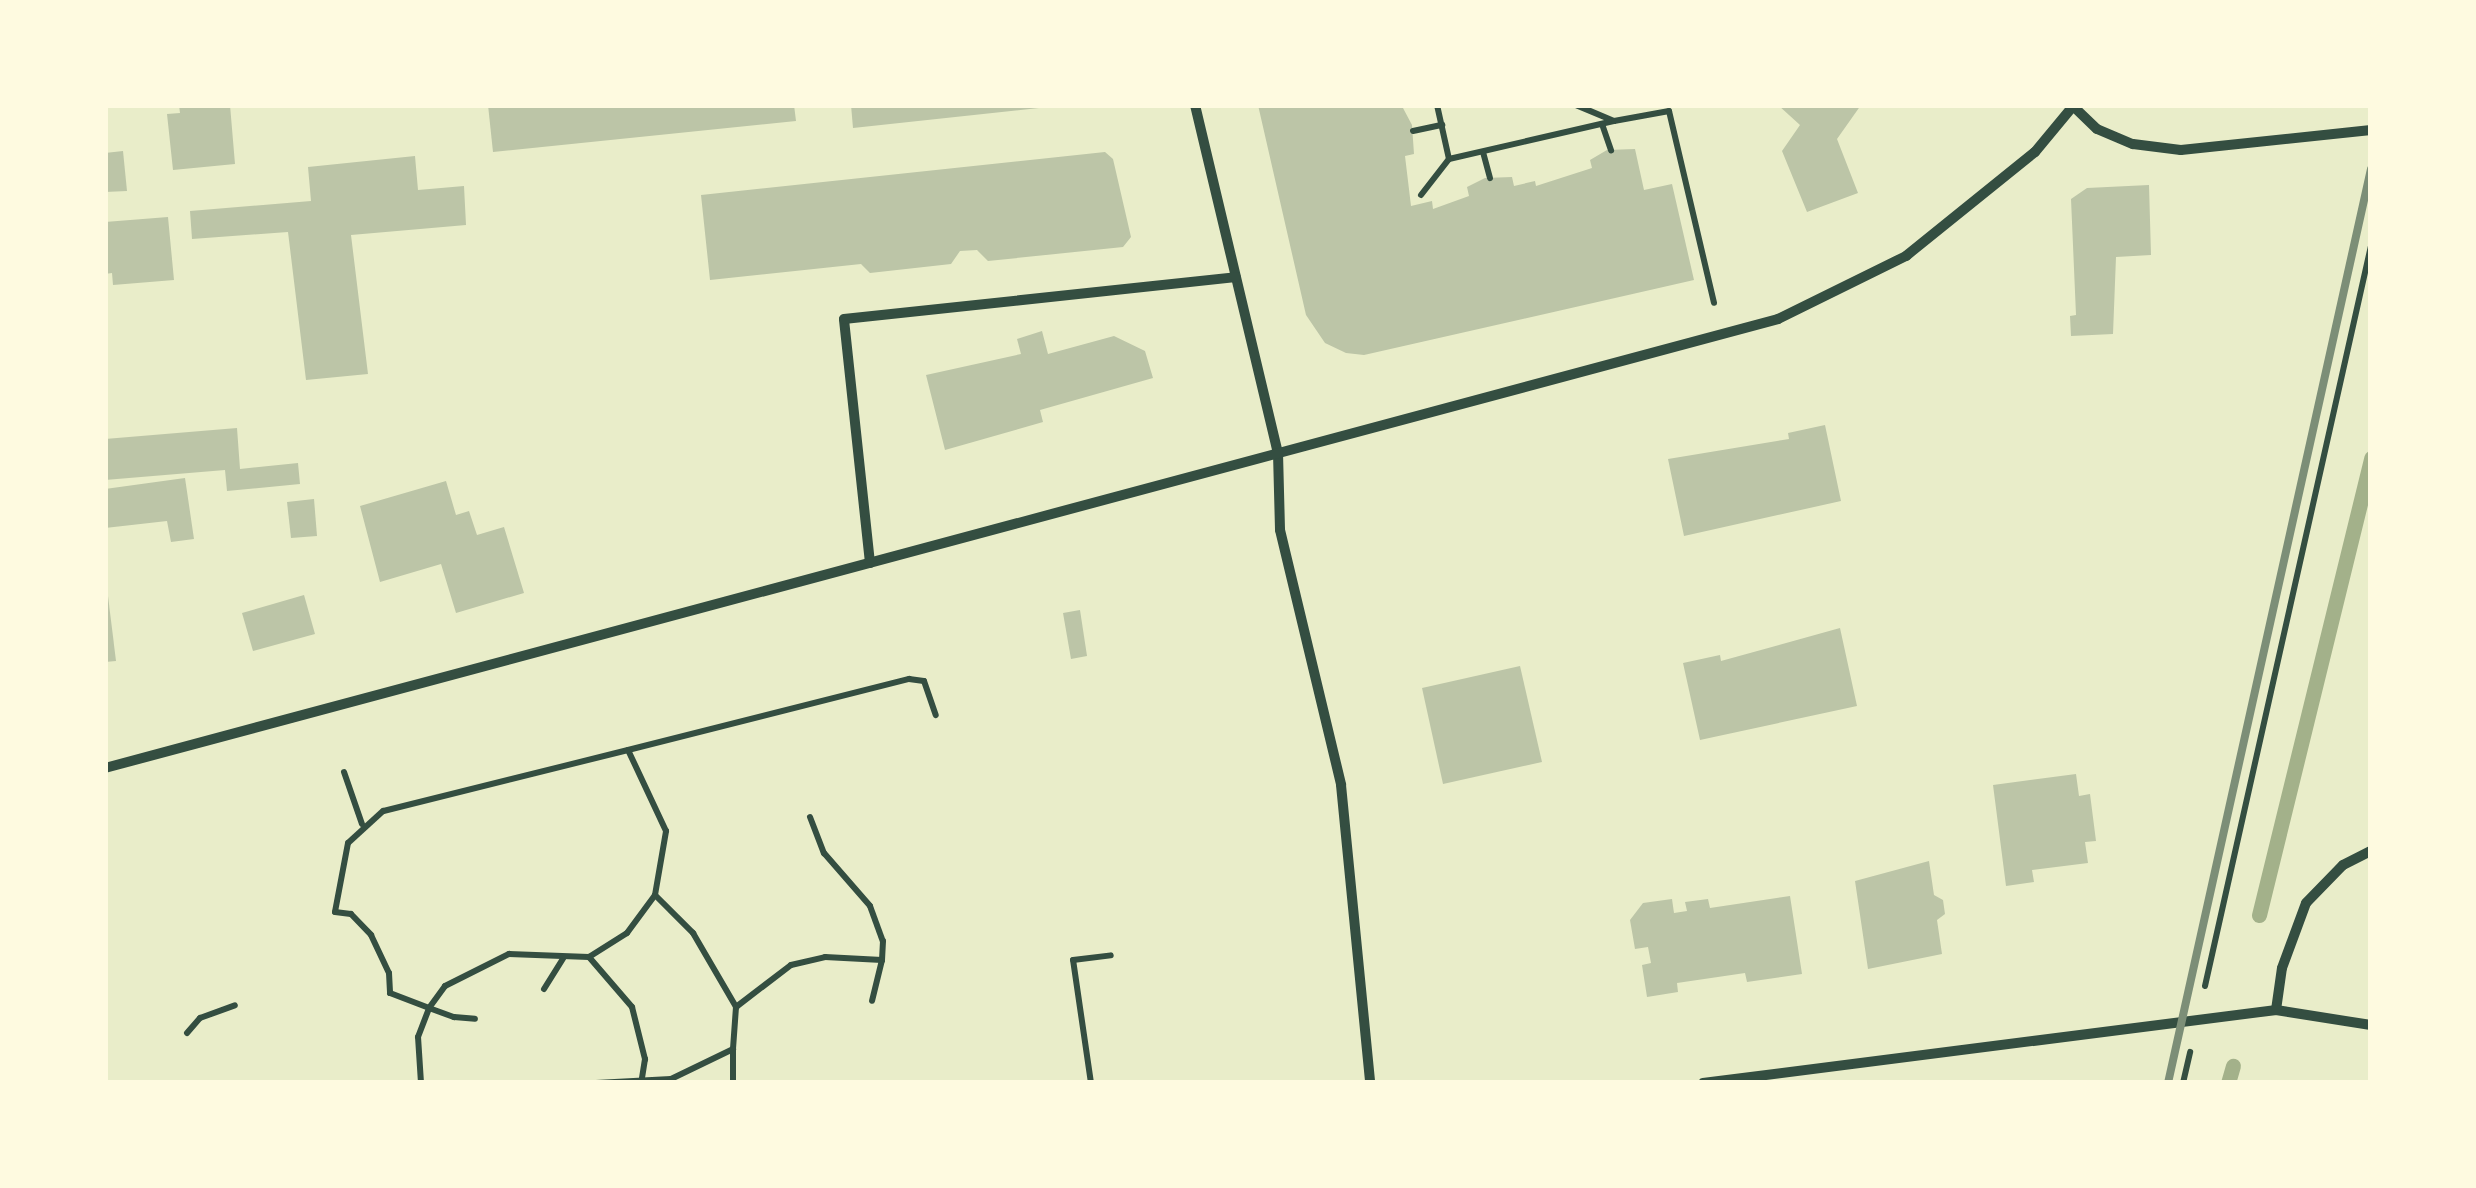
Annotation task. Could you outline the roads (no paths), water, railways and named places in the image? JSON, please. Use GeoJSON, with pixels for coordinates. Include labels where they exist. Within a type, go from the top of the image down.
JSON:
{"type":"FeatureCollection","features":[{"type":"Feature","properties":{"kind":"street"},"geometry":{"type":"LineString","coordinates":[[1195,105],[1278,453],[1280,530],[1341,785],[1370,1083]]}},
{"type":"Feature","properties":{"kind":"street"},"geometry":{"type":"LineString","coordinates":[[105,768],[1778,319],[1906,256],[2035,152],[2073,106],[2097,129],[2134,144],[2182,150],[2371,130]]}},
{"type":"Feature","properties":{"kind":"street"},"geometry":{"type":"LineString","coordinates":[[870,563],[844,319],[1236,277]]}},
{"type":"Feature","properties":{"kind":"street"},"geometry":{"type":"LineString","coordinates":[[2276,1010],[2282,968],[2306,903],[2343,865],[2371,851]]}},
{"type":"Feature","properties":{"kind":"street"},"geometry":{"type":"LineString","coordinates":[[1703,1083],[2276,1010],[2371,1024]]}},
{"type":"Feature","properties":{"kind":"waterway"},"geometry":{"type":"LineString","coordinates":[[2259,915],[2371,458]]}},
{"type":"Feature","properties":{"kind":"waterway"},"geometry":{"type":"LineString","coordinates":[[2228,1083],[2233,1066]]}},
{"type":"Feature","properties":{"kind":"railway"},"geometry":{"type":"LineString","coordinates":[[2168,1083],[2371,169]]}}]}
